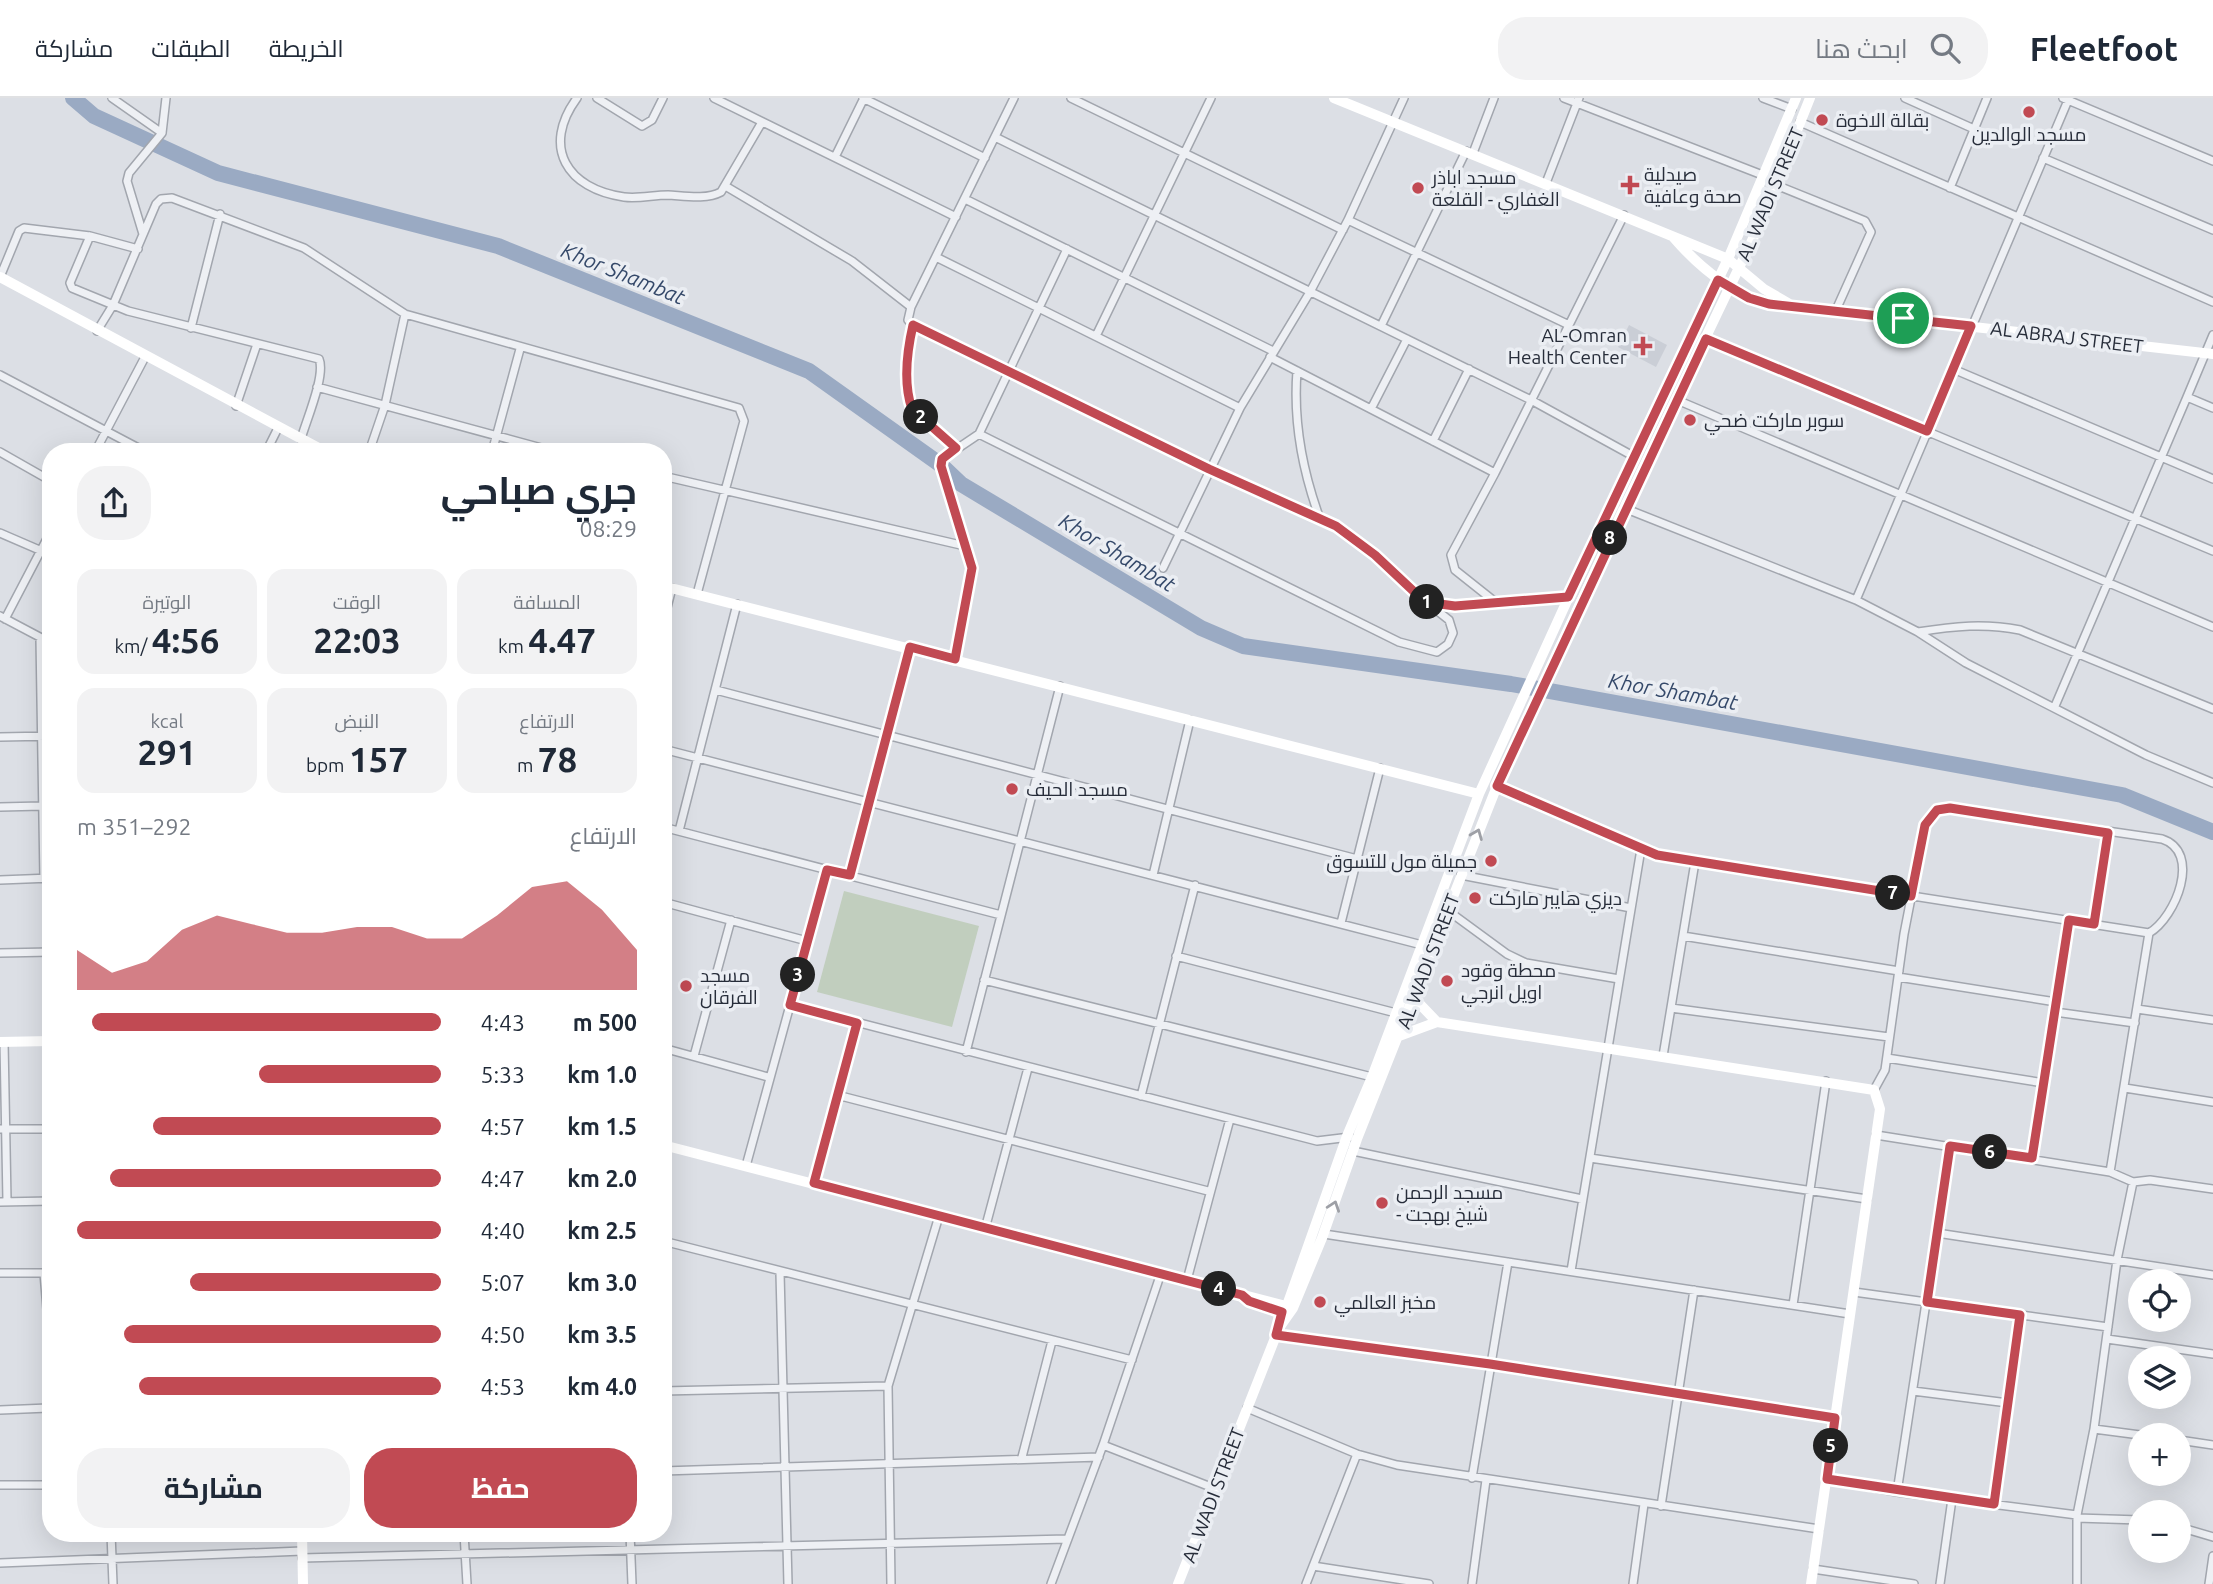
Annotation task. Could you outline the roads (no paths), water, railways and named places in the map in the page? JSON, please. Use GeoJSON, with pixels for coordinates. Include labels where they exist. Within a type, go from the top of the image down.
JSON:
{"type":"FeatureCollection","features":[{"type":"Feature","properties":{"kind":"street"},"geometry":{"type":"LineString","coordinates":[[112,98],[162,133]]}},
{"type":"Feature","properties":{"kind":"street"},"geometry":{"type":"LineString","coordinates":[[143,235],[127,181],[129,173],[162,133],[166,98]]}},
{"type":"Feature","properties":{"kind":"street"},"geometry":{"type":"LineString","coordinates":[[577,98],[563,124],[559,152],[580,180],[594,188],[625,198],[716,195],[727,187],[762,122]]}},
{"type":"Feature","properties":{"kind":"street"},"geometry":{"type":"LineString","coordinates":[[597,98],[642,126],[652,120],[663,98]]}},
{"type":"Feature","properties":{"kind":"street"},"geometry":{"type":"LineString","coordinates":[[714,98],[956,216]]}},
{"type":"Feature","properties":{"kind":"street"},"geometry":{"type":"LineString","coordinates":[[835,157],[864,98],[985,158]]}},
{"type":"Feature","properties":{"kind":"street"},"geometry":{"type":"LineString","coordinates":[[979,435],[1179,531],[1399,642],[1437,652],[1448,644],[1453,634],[1449,620],[1425,602],[1355,538],[913,325],[908,320],[911,307],[1014,98]]}},
{"type":"Feature","properties":{"kind":"street"},"geometry":{"type":"LineString","coordinates":[[1071,98],[1343,230]]}},
{"type":"Feature","properties":{"kind":"street"},"geometry":{"type":"LineString","coordinates":[[1096,336],[1210,98]]}},
{"type":"Feature","properties":{"kind":"street"},"geometry":{"type":"LineString","coordinates":[[1334,98],[1470,151],[1728,259],[1764,289],[1796,307]]}},
{"type":"Feature","properties":{"kind":"street"},"geometry":{"type":"LineString","coordinates":[[1163,568],[1240,408],[1310,292],[1349,220],[1404,98]]}},
{"type":"Feature","properties":{"kind":"street"},"geometry":{"type":"LineString","coordinates":[[1381,326],[1494,98]]}},
{"type":"Feature","properties":{"kind":"street"},"geometry":{"type":"LineString","coordinates":[[1564,98],[1578,101],[1765,176]]}},
{"type":"Feature","properties":{"kind":"street"},"geometry":{"type":"LineString","coordinates":[[1763,98],[1794,104]]}},
{"type":"Feature","properties":{"kind":"street","name":"AL WADI STREET"},"geometry":{"type":"LineString","coordinates":[[1178,1584],[1277,1332],[1324,1234],[1353,1151],[1352,1138],[1399,1036],[1497,786],[1624,509],[1740,267],[1810,98]]}},
{"type":"Feature","properties":{"kind":"street"},"geometry":{"type":"LineString","coordinates":[[1905,98],[1974,129]]}},
{"type":"Feature","properties":{"kind":"street"},"geometry":{"type":"LineString","coordinates":[[1950,188],[1986,98]]}},
{"type":"Feature","properties":{"kind":"street"},"geometry":{"type":"LineString","coordinates":[[1856,600],[2067,99],[2213,161]]}},
{"type":"Feature","properties":{"kind":"street"},"geometry":{"type":"LineString","coordinates":[[1546,183],[1578,101]]}},
{"type":"Feature","properties":{"kind":"street","name":"AL WADI STREET"},"geometry":{"type":"LineString","coordinates":[[1288,1310],[1479,794],[1633,456],[1728,259],[1794,104]]}},
{"type":"Feature","properties":{"kind":"street"},"geometry":{"type":"LineString","coordinates":[[1800,122],[2213,302]]}},
{"type":"Feature","properties":{"kind":"street"},"geometry":{"type":"LineString","coordinates":[[995,137],[1469,369],[1633,456]]}},
{"type":"Feature","properties":{"kind":"street"},"geometry":{"type":"LineString","coordinates":[[2043,158],[2213,230]]}},
{"type":"Feature","properties":{"kind":"street"},"geometry":{"type":"LineString","coordinates":[[1776,185],[1864,221],[1870,228],[1871,232],[1836,310]]}},
{"type":"Feature","properties":{"kind":"street"},"geometry":{"type":"LineString","coordinates":[[727,187],[852,261],[911,307]]}},
{"type":"Feature","properties":{"kind":"street"},"geometry":{"type":"LineString","coordinates":[[97,331],[113,305],[161,199],[172,198],[304,248],[405,314],[520,349],[739,408],[744,421],[723,490],[697,594]]}},
{"type":"Feature","properties":{"kind":"street"},"geometry":{"type":"LineString","coordinates":[[965,199],[1124,277],[1271,354],[1297,371],[1495,473]]}},
{"type":"Feature","properties":{"kind":"street"},"geometry":{"type":"LineString","coordinates":[[191,328],[220,214]]}},
{"type":"Feature","properties":{"kind":"street"},"geometry":{"type":"LineString","coordinates":[[1494,601],[1455,570],[1450,562],[1451,555],[1495,473],[1623,215]]}},
{"type":"Feature","properties":{"kind":"street"},"geometry":{"type":"LineString","coordinates":[[1349,220],[1569,325]]}},
{"type":"Feature","properties":{"kind":"street"},"geometry":{"type":"LineString","coordinates":[[138,249],[90,236],[24,228],[19,231],[0,277],[309,443]]}},
{"type":"Feature","properties":{"kind":"street"},"geometry":{"type":"LineString","coordinates":[[90,236],[71,286],[113,305],[191,328],[319,359],[321,368],[317,387],[301,439]]}},
{"type":"Feature","properties":{"kind":"street","name":"AL ABRAJ STREET"},"geometry":{"type":"LineString","coordinates":[[1674,238],[1718,280],[1759,301],[2209,354]]}},
{"type":"Feature","properties":{"kind":"street"},"geometry":{"type":"LineString","coordinates":[[955,659],[972,568],[941,466],[942,459],[979,435],[1067,249]]}},
{"type":"Feature","properties":{"kind":"street"},"geometry":{"type":"LineString","coordinates":[[936,257],[1240,408]]}},
{"type":"Feature","properties":{"kind":"street"},"geometry":{"type":"LineString","coordinates":[[372,443],[385,405],[405,314]]}},
{"type":"Feature","properties":{"kind":"street"},"geometry":{"type":"LineString","coordinates":[[913,325],[907,348],[909,401],[912,409],[956,448]]}},
{"type":"Feature","properties":{"kind":"street"},"geometry":{"type":"LineString","coordinates":[[2055,706],[2187,397],[2209,354],[2213,335]]}},
{"type":"Feature","properties":{"kind":"street"},"geometry":{"type":"LineString","coordinates":[[1371,409],[1407,339]]}},
{"type":"Feature","properties":{"kind":"street"},"geometry":{"type":"LineString","coordinates":[[1706,339],[2213,551]]}},
{"type":"Feature","properties":{"kind":"street"},"geometry":{"type":"LineString","coordinates":[[236,406],[257,344]]}},
{"type":"Feature","properties":{"kind":"street"},"geometry":{"type":"LineString","coordinates":[[495,443],[520,349]]}},
{"type":"Feature","properties":{"kind":"street"},"geometry":{"type":"LineString","coordinates":[[100,443],[145,357]]}},
{"type":"Feature","properties":{"kind":"street"},"geometry":{"type":"LineString","coordinates":[[1433,440],[1469,369]]}},
{"type":"Feature","properties":{"kind":"street"},"geometry":{"type":"LineString","coordinates":[[1953,369],[2213,479]]}},
{"type":"Feature","properties":{"kind":"street"},"geometry":{"type":"LineString","coordinates":[[1297,371],[1294,403],[1301,458],[1320,519]]}},
{"type":"Feature","properties":{"kind":"street"},"geometry":{"type":"LineString","coordinates":[[0,375],[129,443]]}},
{"type":"Feature","properties":{"kind":"street"},"geometry":{"type":"LineString","coordinates":[[317,387],[525,443]]}},
{"type":"Feature","properties":{"kind":"street"},"geometry":{"type":"LineString","coordinates":[[2187,397],[2213,408]]}},
{"type":"Feature","properties":{"kind":"street"},"geometry":{"type":"LineString","coordinates":[[1677,400],[2213,627]]}},
{"type":"Feature","properties":{"kind":"street"},"geometry":{"type":"LineString","coordinates":[[270,443],[278,428]]}},
{"type":"Feature","properties":{"kind":"street"},"geometry":{"type":"LineString","coordinates":[[0,452],[42,476]]}},
{"type":"Feature","properties":{"kind":"street"},"geometry":{"type":"LineString","coordinates":[[672,479],[965,546]]}},
{"type":"Feature","properties":{"kind":"street"},"geometry":{"type":"LineString","coordinates":[[1624,509],[1856,600],[1918,632],[1966,663],[2055,706],[2146,755],[2213,783]]}},
{"type":"Feature","properties":{"kind":"street"},"geometry":{"type":"LineString","coordinates":[[0,533],[40,550]]}},
{"type":"Feature","properties":{"kind":"street"},"geometry":{"type":"LineString","coordinates":[[0,807],[42,806],[40,638],[3,618],[42,547]]}},
{"type":"Feature","properties":{"kind":"street"},"geometry":{"type":"LineString","coordinates":[[672,588],[1479,794]]}},
{"type":"Feature","properties":{"kind":"street"},"geometry":{"type":"LineString","coordinates":[[1425,602],[1455,606],[1568,597]]}},
{"type":"Feature","properties":{"kind":"street"},"geometry":{"type":"LineString","coordinates":[[679,831],[737,604]]}},
{"type":"Feature","properties":{"kind":"street"},"geometry":{"type":"LineString","coordinates":[[1918,632],[1962,625],[1994,625],[2020,630],[2213,709]]}},
{"type":"Feature","properties":{"kind":"street"},"geometry":{"type":"LineString","coordinates":[[850,875],[889,737],[910,647]]}},
{"type":"Feature","properties":{"kind":"street"},"geometry":{"type":"LineString","coordinates":[[966,1052],[1060,685]]}},
{"type":"Feature","properties":{"kind":"street"},"geometry":{"type":"LineString","coordinates":[[716,690],[1357,859]]}},
{"type":"Feature","properties":{"kind":"street"},"geometry":{"type":"LineString","coordinates":[[1153,875],[1190,720]]}},
{"type":"Feature","properties":{"kind":"street"},"geometry":{"type":"LineString","coordinates":[[0,737],[41,736]]}},
{"type":"Feature","properties":{"kind":"street"},"geometry":{"type":"LineString","coordinates":[[672,751],[1422,945]]}},
{"type":"Feature","properties":{"kind":"street"},"geometry":{"type":"LineString","coordinates":[[1341,923],[1380,768]]}},
{"type":"Feature","properties":{"kind":"street"},"geometry":{"type":"LineString","coordinates":[[1497,786],[1641,849],[1695,862],[1911,896],[2069,920],[2149,933],[2161,925],[2176,898],[2183,860],[2180,850],[2162,839],[1950,808],[1937,810],[1925,825],[1911,896],[1898,974],[1885,1070],[1874,1090]]}},
{"type":"Feature","properties":{"kind":"street"},"geometry":{"type":"LineString","coordinates":[[672,829],[1001,915]]}},
{"type":"Feature","properties":{"kind":"street"},"geometry":{"type":"LineString","coordinates":[[2094,924],[2108,833]]}},
{"type":"Feature","properties":{"kind":"street"},"geometry":{"type":"LineString","coordinates":[[1571,1271],[1641,849]]}},
{"type":"Feature","properties":{"kind":"street"},"geometry":{"type":"LineString","coordinates":[[1663,1056],[1695,862]]}},
{"type":"Feature","properties":{"kind":"street"},"geometry":{"type":"LineString","coordinates":[[746,1166],[768,1077],[827,870]]}},
{"type":"Feature","properties":{"kind":"street"},"geometry":{"type":"LineString","coordinates":[[1461,875],[1631,908]]}},
{"type":"Feature","properties":{"kind":"street"},"geometry":{"type":"LineString","coordinates":[[0,880],[42,878]]}},
{"type":"Feature","properties":{"kind":"street"},"geometry":{"type":"LineString","coordinates":[[1141,1096],[1195,886]]}},
{"type":"Feature","properties":{"kind":"street"},"geometry":{"type":"LineString","coordinates":[[672,904],[807,941]]}},
{"type":"Feature","properties":{"kind":"street"},"geometry":{"type":"LineString","coordinates":[[1447,910],[1507,954],[1526,963],[1619,979]]}},
{"type":"Feature","properties":{"kind":"street"},"geometry":{"type":"LineString","coordinates":[[694,1056],[731,920]]}},
{"type":"Feature","properties":{"kind":"street"},"geometry":{"type":"LineString","coordinates":[[2032,1158],[2069,920]]}},
{"type":"Feature","properties":{"kind":"street"},"geometry":{"type":"LineString","coordinates":[[2110,1172],[2149,933]]}},
{"type":"Feature","properties":{"kind":"street"},"geometry":{"type":"LineString","coordinates":[[1683,936],[2056,1002]]}},
{"type":"Feature","properties":{"kind":"street"},"geometry":{"type":"LineString","coordinates":[[0,953],[42,952]]}},
{"type":"Feature","properties":{"kind":"street"},"geometry":{"type":"LineString","coordinates":[[1177,956],[1396,1013]]}},
{"type":"Feature","properties":{"kind":"street"},"geometry":{"type":"LineString","coordinates":[[984,980],[1373,1077]]}},
{"type":"Feature","properties":{"kind":"street"},"geometry":{"type":"LineString","coordinates":[[1413,997],[1437,1022]]}},
{"type":"Feature","properties":{"kind":"street"},"geometry":{"type":"LineString","coordinates":[[790,1005],[1317,1141],[1352,1138]]}},
{"type":"Feature","properties":{"kind":"street"},"geometry":{"type":"LineString","coordinates":[[1671,1008],[1889,1037]]}},
{"type":"Feature","properties":{"kind":"street"},"geometry":{"type":"LineString","coordinates":[[2137,1009],[2213,1020]]}},
{"type":"Feature","properties":{"kind":"street"},"geometry":{"type":"LineString","coordinates":[[2055,1012],[2135,1023]]}},
{"type":"Feature","properties":{"kind":"street"},"geometry":{"type":"LineString","coordinates":[[1399,1036],[1437,1022],[1826,1080],[1874,1090]]}},
{"type":"Feature","properties":{"kind":"street"},"geometry":{"type":"LineString","coordinates":[[814,1183],[857,1023]]}},
{"type":"Feature","properties":{"kind":"street"},"geometry":{"type":"LineString","coordinates":[[42,1041],[2,1042],[3,1201],[42,1201]]}},
{"type":"Feature","properties":{"kind":"street"},"geometry":{"type":"LineString","coordinates":[[672,1050],[768,1077]]}},
{"type":"Feature","properties":{"kind":"street"},"geometry":{"type":"LineString","coordinates":[[1886,1058],[2044,1083]]}},
{"type":"Feature","properties":{"kind":"street"},"geometry":{"type":"LineString","coordinates":[[985,1229],[1028,1068]]}},
{"type":"Feature","properties":{"kind":"street"},"geometry":{"type":"LineString","coordinates":[[1793,1305],[1826,1080]]}},
{"type":"Feature","properties":{"kind":"street"},"geometry":{"type":"LineString","coordinates":[[2125,1088],[2213,1102]]}},
{"type":"Feature","properties":{"kind":"street"},"geometry":{"type":"LineString","coordinates":[[1811,1584],[1880,1104],[1874,1090]]}},
{"type":"Feature","properties":{"kind":"street"},"geometry":{"type":"LineString","coordinates":[[837,1095],[1208,1191]]}},
{"type":"Feature","properties":{"kind":"street"},"geometry":{"type":"LineString","coordinates":[[1187,1280],[1208,1191],[1230,1119]]}},
{"type":"Feature","properties":{"kind":"street"},"geometry":{"type":"LineString","coordinates":[[3,1129],[42,1129]]}},
{"type":"Feature","properties":{"kind":"street"},"geometry":{"type":"LineString","coordinates":[[1876,1135],[2110,1172],[2133,1182],[2150,1180],[2213,1189]]}},
{"type":"Feature","properties":{"kind":"street"},"geometry":{"type":"LineString","coordinates":[[1897,1492],[1950,1146]]}},
{"type":"Feature","properties":{"kind":"street"},"geometry":{"type":"LineString","coordinates":[[672,1150],[814,1183],[1161,1273],[1288,1310]]}},
{"type":"Feature","properties":{"kind":"street"},"geometry":{"type":"LineString","coordinates":[[1353,1151],[1582,1199]]}},
{"type":"Feature","properties":{"kind":"street"},"geometry":{"type":"LineString","coordinates":[[1590,1158],[1867,1199]]}},
{"type":"Feature","properties":{"kind":"street"},"geometry":{"type":"LineString","coordinates":[[2077,1584],[2077,1517],[2094,1429],[2117,1260],[2133,1182]]}},
{"type":"Feature","properties":{"kind":"street"},"geometry":{"type":"LineString","coordinates":[[891,1584],[888,1386],[939,1216]]}},
{"type":"Feature","properties":{"kind":"street"},"geometry":{"type":"LineString","coordinates":[[1937,1233],[2213,1275]]}},
{"type":"Feature","properties":{"kind":"street"},"geometry":{"type":"LineString","coordinates":[[1324,1234],[1850,1314]]}},
{"type":"Feature","properties":{"kind":"street"},"geometry":{"type":"LineString","coordinates":[[672,1243],[780,1273],[1132,1360]]}},
{"type":"Feature","properties":{"kind":"street"},"geometry":{"type":"LineString","coordinates":[[1472,1478],[1508,1262]]}},
{"type":"Feature","properties":{"kind":"street"},"geometry":{"type":"LineString","coordinates":[[0,1273],[42,1273]]}},
{"type":"Feature","properties":{"kind":"street"},"geometry":{"type":"LineString","coordinates":[[780,1273],[788,1584]]}},
{"type":"Feature","properties":{"kind":"street"},"geometry":{"type":"LineString","coordinates":[[1051,1584],[1099,1457],[1161,1273]]}},
{"type":"Feature","properties":{"kind":"street"},"geometry":{"type":"LineString","coordinates":[[1661,1506],[1680,1394],[1693,1290]]}},
{"type":"Feature","properties":{"kind":"street"},"geometry":{"type":"LineString","coordinates":[[1854,1292],[2108,1327]]}},
{"type":"Feature","properties":{"kind":"street"},"geometry":{"type":"LineString","coordinates":[[1994,1504],[2020,1315]]}},
{"type":"Feature","properties":{"kind":"street"},"geometry":{"type":"LineString","coordinates":[[1277,1332],[1835,1418]]}},
{"type":"Feature","properties":{"kind":"street"},"geometry":{"type":"LineString","coordinates":[[2107,1339],[2213,1354]]}},
{"type":"Feature","properties":{"kind":"street"},"geometry":{"type":"LineString","coordinates":[[1022,1457],[1052,1341]]}},
{"type":"Feature","properties":{"kind":"street"},"geometry":{"type":"LineString","coordinates":[[672,1391],[888,1386]]}},
{"type":"Feature","properties":{"kind":"street"},"geometry":{"type":"LineString","coordinates":[[1913,1391],[2008,1403]]}},
{"type":"Feature","properties":{"kind":"street"},"geometry":{"type":"LineString","coordinates":[[0,1410],[42,1408]]}},
{"type":"Feature","properties":{"kind":"street"},"geometry":{"type":"LineString","coordinates":[[1247,1408],[1357,1454],[1397,1465],[1819,1529]]}},
{"type":"Feature","properties":{"kind":"street"},"geometry":{"type":"LineString","coordinates":[[2094,1429],[2128,1433]]}},
{"type":"Feature","properties":{"kind":"street"},"geometry":{"type":"LineString","coordinates":[[2191,1442],[2213,1445]]}},
{"type":"Feature","properties":{"kind":"street"},"geometry":{"type":"LineString","coordinates":[[1103,1445],[1216,1489]]}},
{"type":"Feature","properties":{"kind":"street"},"geometry":{"type":"LineString","coordinates":[[1306,1584],[1357,1454]]}},
{"type":"Feature","properties":{"kind":"street"},"geometry":{"type":"LineString","coordinates":[[672,1471],[1022,1457],[1099,1457]]}},
{"type":"Feature","properties":{"kind":"street"},"geometry":{"type":"LineString","coordinates":[[1827,1479],[1897,1492],[2077,1517],[2128,1519]]}},
{"type":"Feature","properties":{"kind":"street"},"geometry":{"type":"LineString","coordinates":[[1472,1584],[1486,1480]]}},
{"type":"Feature","properties":{"kind":"street"},"geometry":{"type":"LineString","coordinates":[[0,1485],[42,1485]]}},
{"type":"Feature","properties":{"kind":"street"},"geometry":{"type":"LineString","coordinates":[[1940,1584],[1952,1499]]}},
{"type":"Feature","properties":{"kind":"street"},"geometry":{"type":"LineString","coordinates":[[1633,1584],[1644,1504]]}},
{"type":"Feature","properties":{"kind":"street"},"geometry":{"type":"LineString","coordinates":[[2191,1531],[2213,1537]]}},
{"type":"Feature","properties":{"kind":"street"},"geometry":{"type":"LineString","coordinates":[[0,1563],[302,1554],[466,1556],[1067,1539]]}},
{"type":"Feature","properties":{"kind":"street"},"geometry":{"type":"LineString","coordinates":[[111,1542],[113,1584]]}},
{"type":"Feature","properties":{"kind":"street"},"geometry":{"type":"LineString","coordinates":[[302,1542],[303,1584]]}},
{"type":"Feature","properties":{"kind":"street"},"geometry":{"type":"LineString","coordinates":[[465,1542],[467,1584]]}},
{"type":"Feature","properties":{"kind":"street"},"geometry":{"type":"LineString","coordinates":[[630,1542],[632,1584]]}},
{"type":"Feature","properties":{"kind":"street"},"geometry":{"type":"LineString","coordinates":[[2209,1584],[2213,1556]]}},
{"type":"Feature","properties":{"kind":"street"},"geometry":{"type":"LineString","coordinates":[[1313,1566],[1429,1584]]}},
{"type":"Feature","properties":{"kind":"street"},"geometry":{"type":"LineString","coordinates":[[1813,1569],[1913,1584]]}},
{"type":"Feature","properties":{"kind":"waterway","name":"Khor Shambat"},"geometry":{"type":"LineString","coordinates":[[73,98],[94,116],[218,173],[498,246],[809,371],[941,465],[961,484],[1201,628],[1243,646],[1511,684],[2122,795],[2213,832]]}},
{"type":"Feature","properties":{"kind":"place","name":"مسجد الوالدين"},"geometry":{"type":"Point","coordinates":[2029,112]}},
{"type":"Feature","properties":{"kind":"place","name":"بقالة الاخوة"},"geometry":{"type":"Point","coordinates":[1822,120]}},
{"type":"Feature","properties":{"kind":"place","name":"صيدلية صحة وعافية"},"geometry":{"type":"Point","coordinates":[1630,185]}},
{"type":"Feature","properties":{"kind":"place","name":"مسجد اباذر الغفاري - القلعة"},"geometry":{"type":"Point","coordinates":[1418,188]}},
{"type":"Feature","properties":{"kind":"place","name":"AL-Omran Health Center"},"geometry":{"type":"Point","coordinates":[1643,346]}},
{"type":"Feature","properties":{"kind":"place","name":"سوبر ماركت ضحي"},"geometry":{"type":"Point","coordinates":[1690,420]}},
{"type":"Feature","properties":{"kind":"place","name":"مسجد الحيف"},"geometry":{"type":"Point","coordinates":[1012,789]}},
{"type":"Feature","properties":{"kind":"place","name":"جميلة مول للتسوق"},"geometry":{"type":"Point","coordinates":[1491,861]}},
{"type":"Feature","properties":{"kind":"place","name":"ديزي هايبر ماركت"},"geometry":{"type":"Point","coordinates":[1475,898]}},
{"type":"Feature","properties":{"kind":"place","name":"محطة وقود اويل انرجي"},"geometry":{"type":"Point","coordinates":[1447,981]}},
{"type":"Feature","properties":{"kind":"place","name":"مسجد الفرقان"},"geometry":{"type":"Point","coordinates":[686,986]}},
{"type":"Feature","properties":{"kind":"place","name":"مسجد الرحمن - شيخ بهجت"},"geometry":{"type":"Point","coordinates":[1382,1203]}},
{"type":"Feature","properties":{"kind":"place","name":"مخبز العالمي"},"geometry":{"type":"Point","coordinates":[1320,1302]}}]}
